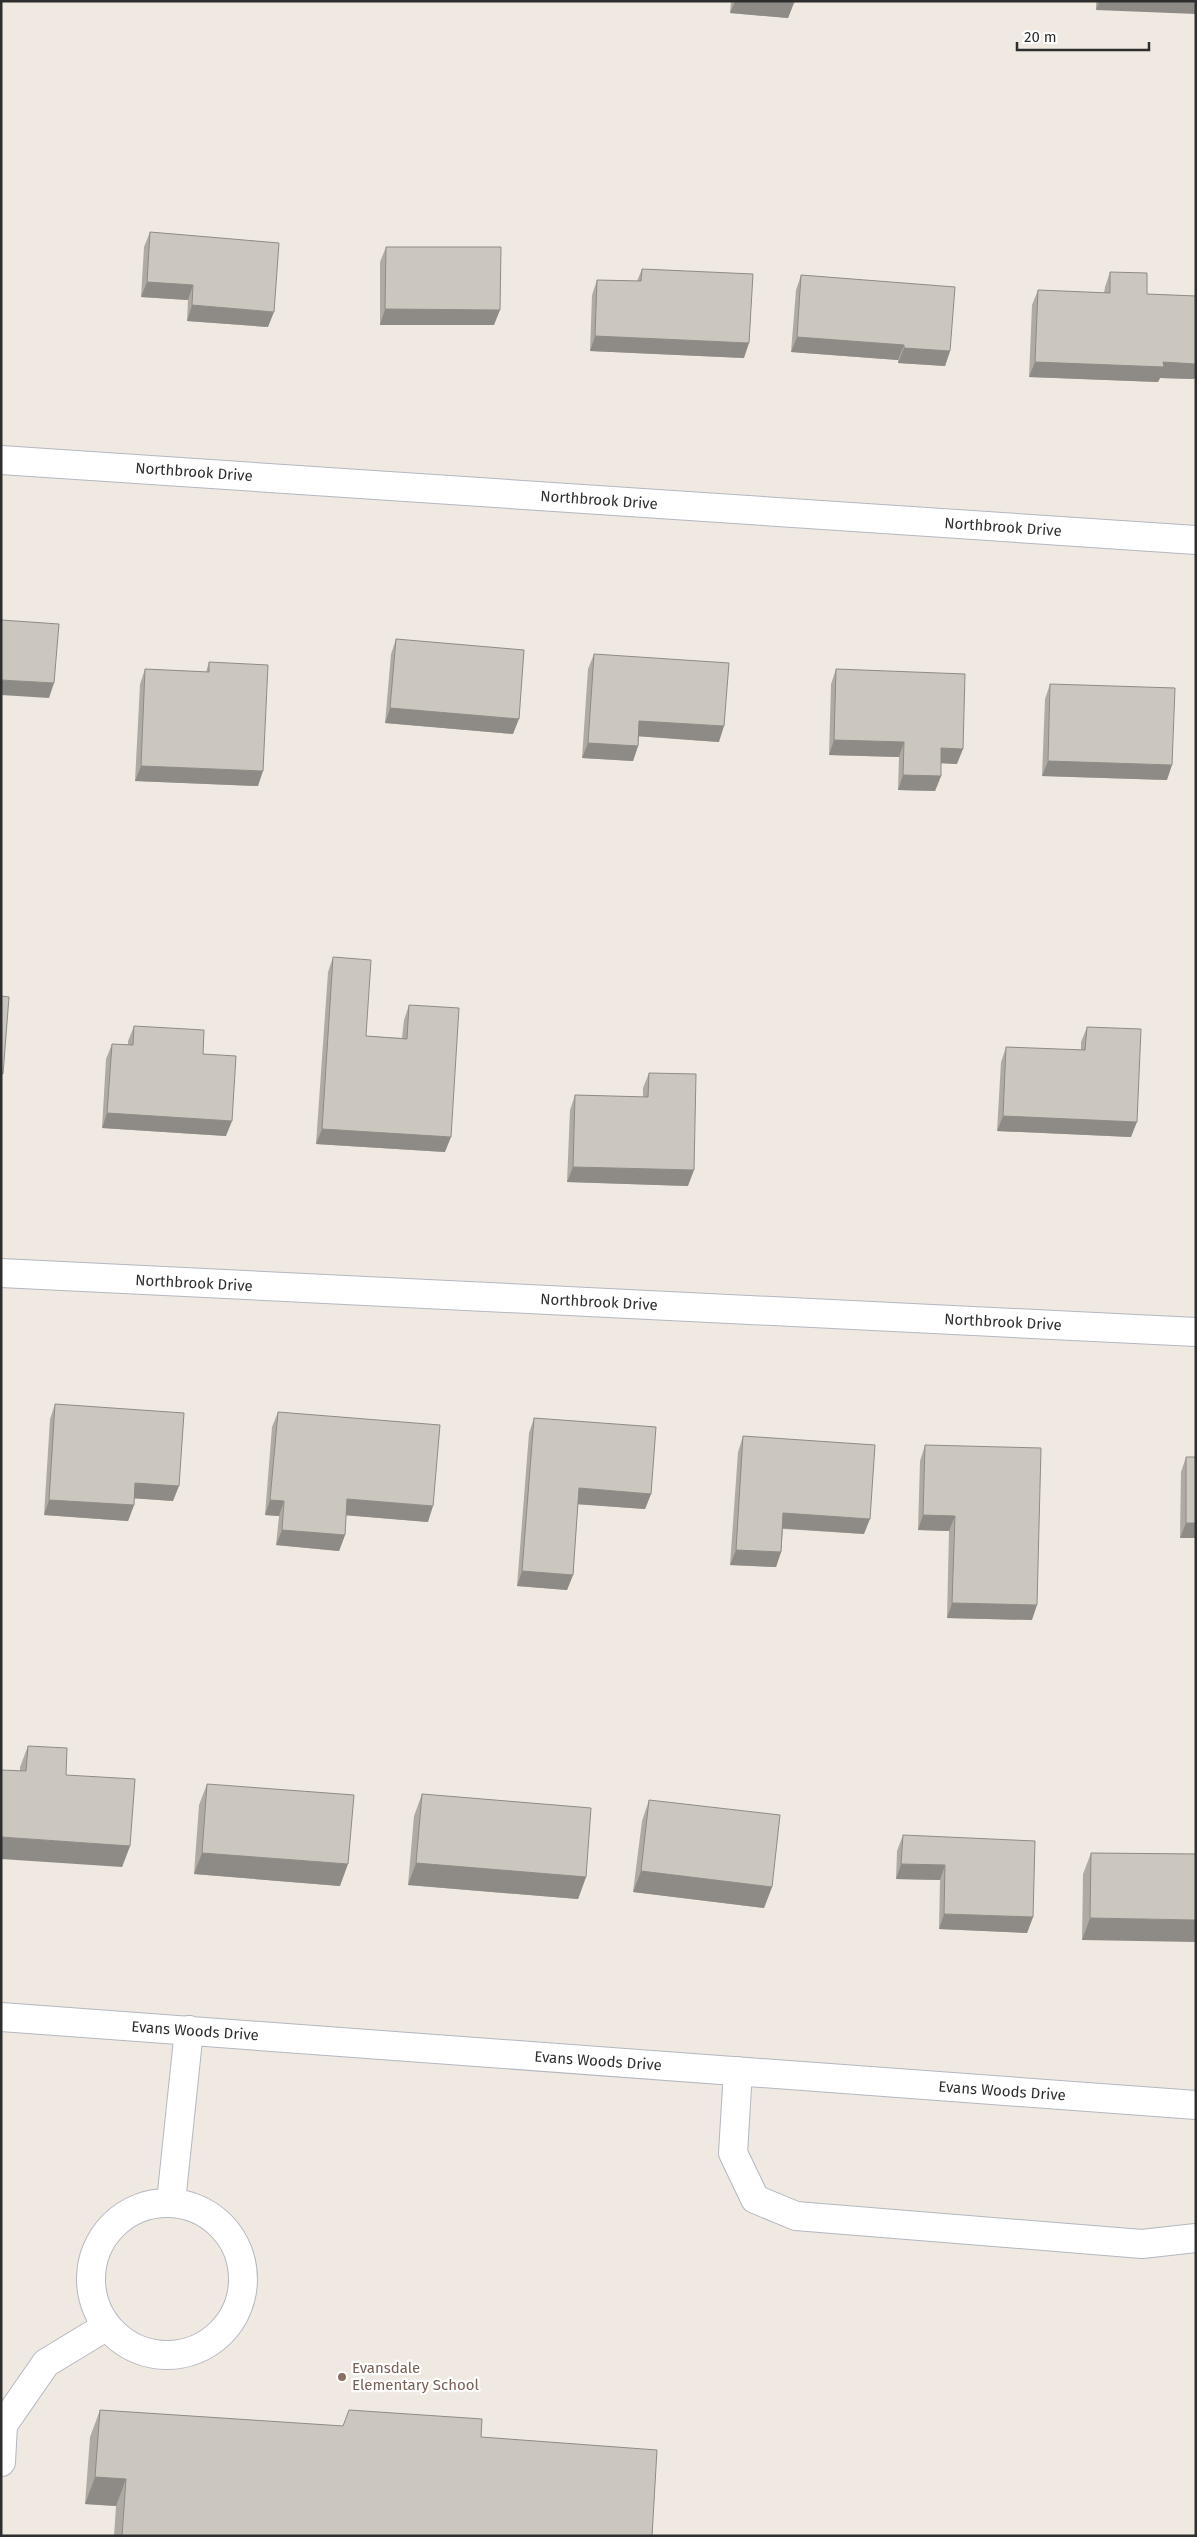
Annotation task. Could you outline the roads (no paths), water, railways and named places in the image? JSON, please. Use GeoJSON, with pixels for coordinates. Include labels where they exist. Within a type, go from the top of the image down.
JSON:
{"type":"FeatureCollection","features":[{"type":"Feature","properties":{"kind":"street","name":"Northbrook Drive"},"geometry":{"type":"LineString","coordinates":[[1,460],[1196,540]]}},
{"type":"Feature","properties":{"kind":"street","name":"Northbrook Drive"},"geometry":{"type":"LineString","coordinates":[[1,1273],[1196,1332]]}},
{"type":"Feature","properties":{"kind":"street","name":"Evans Woods Drive"},"geometry":{"type":"LineString","coordinates":[[1,2016],[1196,2105]]}},
{"type":"Feature","properties":{"kind":"street"},"geometry":{"type":"LineString","coordinates":[[171,2202],[189,2030]]}},
{"type":"Feature","properties":{"kind":"street"},"geometry":{"type":"LineString","coordinates":[[738,2072],[733,2153],[755,2200],[796,2216],[1142,2244],[1196,2238]]}},
{"type":"Feature","properties":{"kind":"street"},"geometry":{"type":"LineString","coordinates":[[171,2202],[193,2206],[212,2216],[227,2230],[239,2250],[244,2271],[242,2293],[235,2314],[223,2332],[206,2346],[186,2354],[164,2356],[142,2351],[123,2341],[107,2326],[96,2307],[91,2286],[92,2264],[99,2243],[112,2226],[129,2212],[149,2204],[171,2202]]}},
{"type":"Feature","properties":{"kind":"street"},"geometry":{"type":"LineString","coordinates":[[1,2462],[3,2425],[46,2363],[107,2326]]}},
{"type":"Feature","properties":{"kind":"place","name":"Evansdale Elementary School"},"geometry":{"type":"Point","coordinates":[342,2377]}}]}
